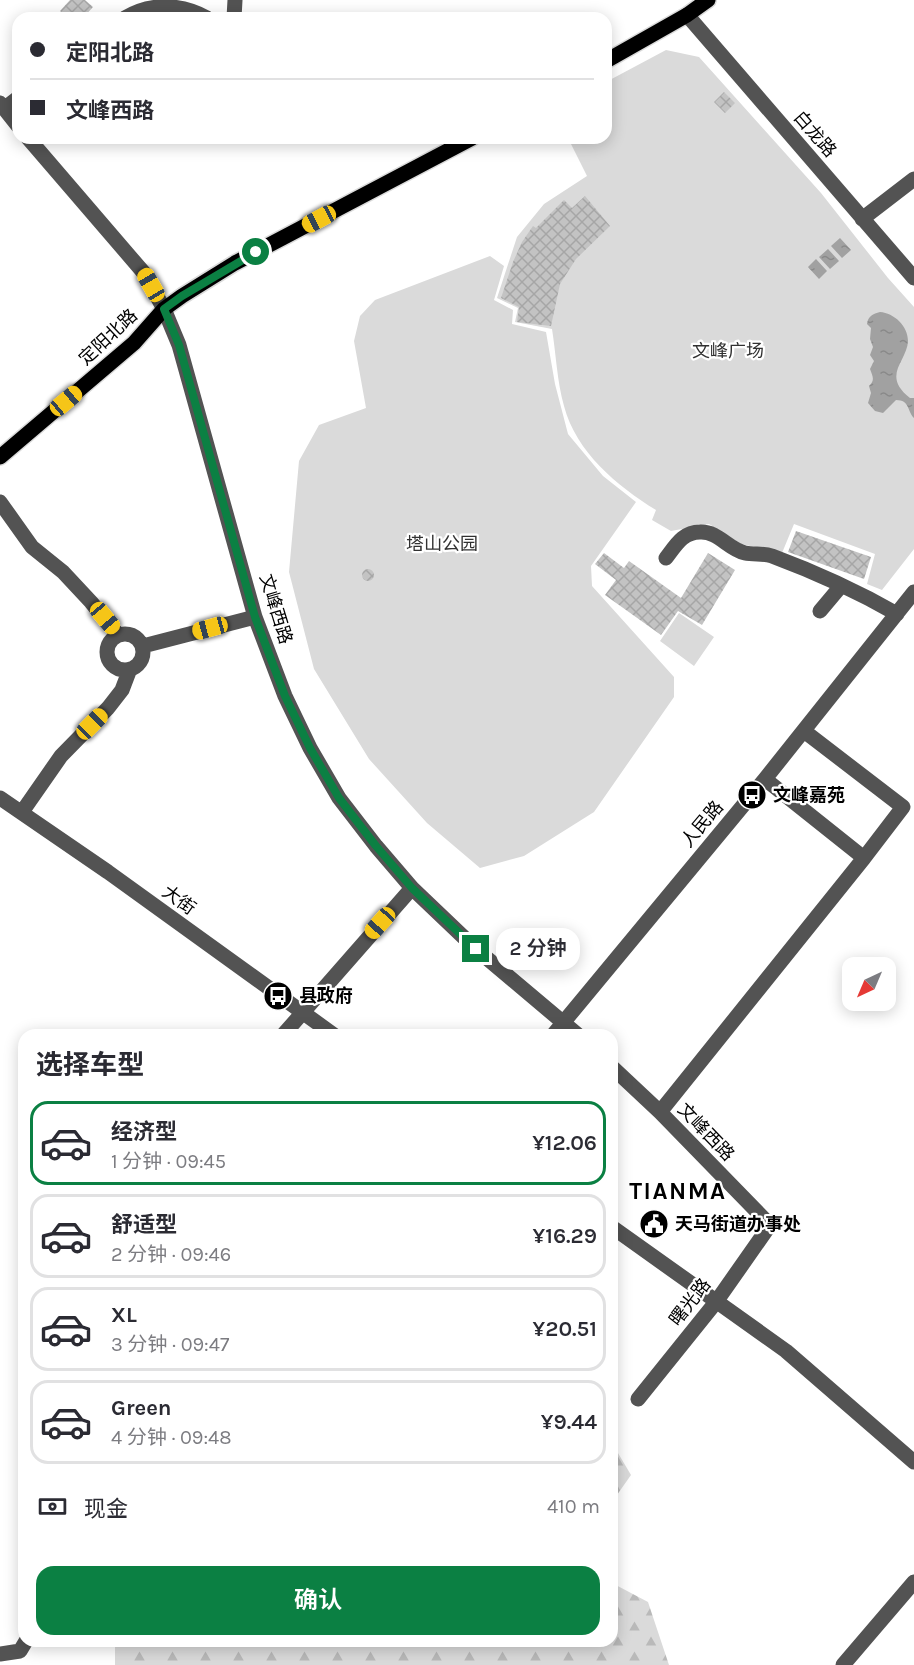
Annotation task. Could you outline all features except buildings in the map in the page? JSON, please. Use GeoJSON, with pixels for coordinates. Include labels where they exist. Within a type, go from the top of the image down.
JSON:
{"type":"FeatureCollection","features":[{"type":"Feature","properties":{"kind":"main road"},"geometry":{"type":"LineString","coordinates":[[612,58],[687,15],[705,1]]}},
{"type":"Feature","properties":{"kind":"main road","name":"定阳北路"},"geometry":{"type":"LineString","coordinates":[[0,457],[134,343],[164,309],[182,296],[235,263],[461,144]]}},
{"type":"Feature","properties":{"kind":"street"},"geometry":{"type":"LineString","coordinates":[[136,12],[150,8],[174,6],[194,12]]}},
{"type":"Feature","properties":{"kind":"street","name":"白龙路"},"geometry":{"type":"LineString","coordinates":[[687,15],[914,278]]}},
{"type":"Feature","properties":{"kind":"street"},"geometry":{"type":"LineString","coordinates":[[2,106],[12,118]]}},
{"type":"Feature","properties":{"kind":"street","name":"文峰西路"},"geometry":{"type":"LineString","coordinates":[[33,144],[144,273],[164,309],[179,345],[255,617],[285,696],[339,798],[412,888],[558,1029]]}},
{"type":"Feature","properties":{"kind":"street"},"geometry":{"type":"LineString","coordinates":[[862,219],[914,179]]}},
{"type":"Feature","properties":{"kind":"street"},"geometry":{"type":"LineString","coordinates":[[0,502],[32,547],[63,572],[118,635]]}},
{"type":"Feature","properties":{"kind":"street"},"geometry":{"type":"LineString","coordinates":[[666,558],[683,536],[699,531],[713,533],[728,545],[744,553],[770,555],[864,595],[897,614]]}},
{"type":"Feature","properties":{"kind":"street"},"geometry":{"type":"LineString","coordinates":[[820,611],[841,586]]}},
{"type":"Feature","properties":{"kind":"street","name":"人民路"},"geometry":{"type":"LineString","coordinates":[[558,1029],[765,779],[914,592]]}},
{"type":"Feature","properties":{"kind":"street"},"geometry":{"type":"LineString","coordinates":[[143,646],[255,617]]}},
{"type":"Feature","properties":{"kind":"street"},"geometry":{"type":"LineString","coordinates":[[130,634],[143,646],[140,663],[130,669],[113,665],[107,655],[110,643],[118,635],[130,634]]}},
{"type":"Feature","properties":{"kind":"street"},"geometry":{"type":"LineString","coordinates":[[22,812],[61,756],[108,708],[122,690],[130,669]]}},
{"type":"Feature","properties":{"kind":"street"},"geometry":{"type":"LineString","coordinates":[[660,1112],[903,807],[804,731]]}},
{"type":"Feature","properties":{"kind":"street"},"geometry":{"type":"LineString","coordinates":[[765,779],[864,858]]}},
{"type":"Feature","properties":{"kind":"street","name":"大街"},"geometry":{"type":"LineString","coordinates":[[0,798],[108,872],[325,1029]]}},
{"type":"Feature","properties":{"kind":"street"},"geometry":{"type":"LineString","coordinates":[[288,1029],[412,888]]}},
{"type":"Feature","properties":{"kind":"street","name":"文峰西路"},"geometry":{"type":"LineString","coordinates":[[618,1073],[660,1112],[770,1225]]}},
{"type":"Feature","properties":{"kind":"street","name":"曙光路"},"geometry":{"type":"LineString","coordinates":[[638,1399],[716,1302],[770,1225]]}},
{"type":"Feature","properties":{"kind":"street"},"geometry":{"type":"LineString","coordinates":[[618,1231],[786,1351],[914,1461]]}},
{"type":"Feature","properties":{"kind":"street"},"geometry":{"type":"LineString","coordinates":[[843,1665],[914,1582]]}},
{"type":"Feature","properties":{"kind":"street"},"geometry":{"type":"LineString","coordinates":[[0,1654],[20,1651],[23,1647]]}},
{"type":"Feature","properties":{"kind":"green space","name":"文峰广场"},"geometry":{"type":"Polygon","coordinates":[[[666,50],[699,57],[821,193],[888,278],[914,307],[914,549],[882,590],[867,584],[875,554],[794,524],[782,553],[741,544],[709,524],[671,531],[652,520],[656,510],[613,479],[600,466],[588,453],[570,423],[558,377],[552,329],[515,322],[518,308],[497,298],[517,237],[544,204],[587,176],[571,144],[612,144],[612,79],[666,50]]]}},
{"type":"Feature","properties":{"kind":"green space","name":"塔山公园"},"geometry":{"type":"Polygon","coordinates":[[[490,256],[504,266],[494,300],[513,310],[512,324],[546,332],[555,384],[568,434],[603,476],[636,502],[591,566],[592,586],[674,677],[674,697],[594,812],[524,856],[480,868],[427,823],[369,759],[314,669],[289,572],[299,461],[319,425],[366,408],[354,341],[360,316],[375,300],[490,256]]]}},
{"type":"Feature","properties":{"kind":"green space"},"geometry":{"type":"Polygon","coordinates":[[[679,613],[714,637],[694,666],[660,641],[679,613]]]}},
{"type":"Feature","properties":{"kind":"green space"},"geometry":{"type":"Polygon","coordinates":[[[618,1453],[631,1475],[618,1493],[618,1453]]]}},
{"type":"Feature","properties":{"kind":"green space"},"geometry":{"type":"Polygon","coordinates":[[[618,1586],[648,1602],[669,1665],[115,1665],[115,1647],[618,1647],[618,1586]]]}},
{"type":"Feature","properties":{"kind":"water"},"geometry":{"type":"Polygon","coordinates":[[[840,238],[851,250],[842,258],[831,246],[840,238]]]}},
{"type":"Feature","properties":{"kind":"water"},"geometry":{"type":"Polygon","coordinates":[[[828,249],[839,261],[830,269],[819,257],[828,249]]]}},
{"type":"Feature","properties":{"kind":"water"},"geometry":{"type":"Polygon","coordinates":[[[816,259],[827,271],[819,279],[808,267],[816,259]]]}},
{"type":"Feature","properties":{"kind":"water"},"geometry":{"type":"Polygon","coordinates":[[[880,312],[895,318],[906,330],[907,349],[896,375],[902,390],[910,398],[914,398],[914,418],[901,400],[896,400],[883,413],[875,411],[868,403],[871,393],[869,386],[873,378],[870,369],[874,361],[870,355],[873,347],[870,339],[871,328],[867,324],[871,316],[880,312]]]}},
{"type":"Feature","properties":{"kind":"place","name":"文峰嘉苑"},"geometry":{"type":"Point","coordinates":[752,795]}},
{"type":"Feature","properties":{"kind":"place","name":"县政府"},"geometry":{"type":"Point","coordinates":[278,996]}},
{"type":"Feature","properties":{"kind":"place","name":"天马街道办事处"},"geometry":{"type":"Point","coordinates":[654,1224]}},
{"type":"Feature","properties":{"kind":"district","name":"TIANMA"},"geometry":{"type":"Point","coordinates":[678,1191]}},
{"type":"Feature","properties":{"kind":"route"},"geometry":{"type":"LineString","coordinates":[[256,252],[164,309],[179,345],[255,617],[285,696],[310,748],[339,798],[412,888],[476,949]]}}]}
